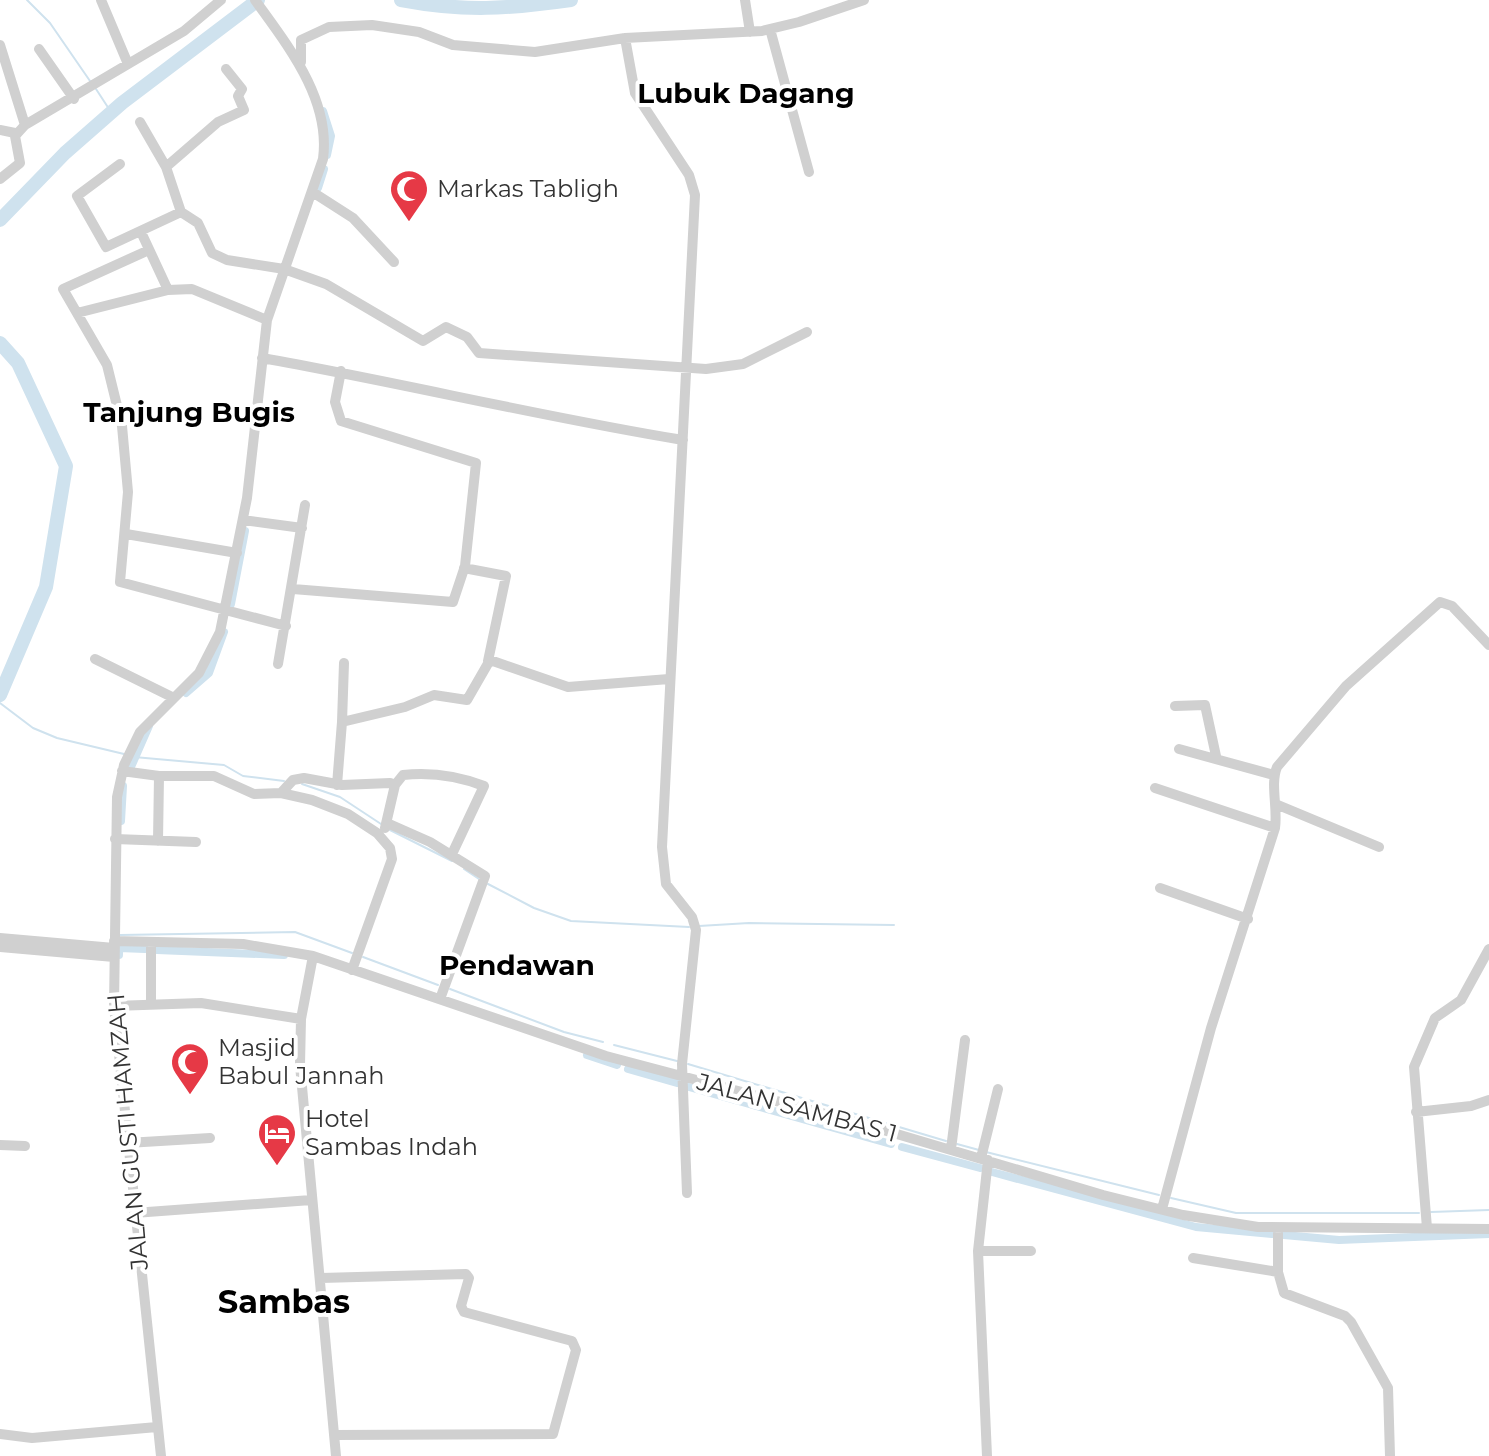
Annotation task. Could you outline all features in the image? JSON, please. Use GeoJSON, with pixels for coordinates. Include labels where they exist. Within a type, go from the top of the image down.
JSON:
{"type":"FeatureCollection","features":[{"type":"Feature","properties":{"kind":"street"},"geometry":{"type":"LineString","coordinates":[[101,0],[128,64]]}},
{"type":"Feature","properties":{"kind":"street"},"geometry":{"type":"LineString","coordinates":[[0,130],[15,133],[74,99],[193,25],[221,0]]}},
{"type":"Feature","properties":{"kind":"street","name":"JALAN GUSTI HAMZAH"},"geometry":{"type":"LineString","coordinates":[[161,1456],[114,1006],[115,839],[123,768],[132,746],[150,721],[209,657],[226,609],[243,520],[267,320],[314,193],[323,159],[324,133],[301,67],[255,0]]}},
{"type":"Feature","properties":{"kind":"street"},"geometry":{"type":"LineString","coordinates":[[745,0],[749,27]]}},
{"type":"Feature","properties":{"kind":"street"},"geometry":{"type":"LineString","coordinates":[[301,67],[300,43],[304,37],[329,27],[367,25],[419,32],[453,45],[516,52],[625,38],[653,38],[749,27],[770,29],[864,0]]}},
{"type":"Feature","properties":{"kind":"street"},"geometry":{"type":"LineString","coordinates":[[770,29],[809,172]]}},
{"type":"Feature","properties":{"kind":"street"},"geometry":{"type":"LineString","coordinates":[[625,38],[635,93],[694,187],[695,242],[669,679],[662,869],[666,884],[695,927],[682,1078],[687,1193]]}},
{"type":"Feature","properties":{"kind":"street"},"geometry":{"type":"LineString","coordinates":[[0,45],[25,125]]}},
{"type":"Feature","properties":{"kind":"street"},"geometry":{"type":"LineString","coordinates":[[39,49],[74,99]]}},
{"type":"Feature","properties":{"kind":"street"},"geometry":{"type":"LineString","coordinates":[[166,167],[218,122],[244,110],[238,96],[242,89],[226,69]]}},
{"type":"Feature","properties":{"kind":"street"},"geometry":{"type":"LineString","coordinates":[[140,122],[166,167],[181,212],[198,223],[212,253],[227,260],[284,269],[336,288],[423,341],[446,327],[467,337],[479,353],[687,368],[743,364],[807,332]]}},
{"type":"Feature","properties":{"kind":"street"},"geometry":{"type":"LineString","coordinates":[[0,179],[22,159],[15,133]]}},
{"type":"Feature","properties":{"kind":"street"},"geometry":{"type":"LineString","coordinates":[[120,164],[77,199],[106,247],[181,212]]}},
{"type":"Feature","properties":{"kind":"street"},"geometry":{"type":"LineString","coordinates":[[314,193],[353,218],[394,262]]}},
{"type":"Feature","properties":{"kind":"street"},"geometry":{"type":"LineString","coordinates":[[141,232],[168,290]]}},
{"type":"Feature","properties":{"kind":"street"},"geometry":{"type":"LineString","coordinates":[[149,250],[66,285],[64,291],[100,350],[113,381],[127,473],[121,584],[286,626]]}},
{"type":"Feature","properties":{"kind":"street"},"geometry":{"type":"LineString","coordinates":[[77,313],[168,290],[200,291],[267,320]]}},
{"type":"Feature","properties":{"kind":"street"},"geometry":{"type":"LineString","coordinates":[[262,358],[341,371],[550,418],[683,440]]}},
{"type":"Feature","properties":{"kind":"street"},"geometry":{"type":"LineString","coordinates":[[293,589],[453,602],[464,568],[476,463],[341,421],[335,408],[341,371]]}},
{"type":"Feature","properties":{"kind":"street"},"geometry":{"type":"LineString","coordinates":[[278,664],[305,505]]}},
{"type":"Feature","properties":{"kind":"street"},"geometry":{"type":"LineString","coordinates":[[243,520],[302,528]]}},
{"type":"Feature","properties":{"kind":"street"},"geometry":{"type":"LineString","coordinates":[[126,534],[237,553]]}},
{"type":"Feature","properties":{"kind":"street"},"geometry":{"type":"LineString","coordinates":[[342,722],[405,707],[434,695],[467,700],[488,661],[506,576],[464,568]]}},
{"type":"Feature","properties":{"kind":"street"},"geometry":{"type":"LineString","coordinates":[[1162,1209],[1214,1016],[1248,919],[1275,828],[1278,805],[1274,775],[1294,744],[1346,686],[1440,602],[1447,602],[1489,645]]}},
{"type":"Feature","properties":{"kind":"street"},"geometry":{"type":"LineString","coordinates":[[95,659],[174,698]]}},
{"type":"Feature","properties":{"kind":"street"},"geometry":{"type":"LineString","coordinates":[[488,661],[568,687],[669,679]]}},
{"type":"Feature","properties":{"kind":"street"},"geometry":{"type":"LineString","coordinates":[[337,785],[344,663]]}},
{"type":"Feature","properties":{"kind":"street"},"geometry":{"type":"LineString","coordinates":[[1175,706],[1205,705],[1216,756]]}},
{"type":"Feature","properties":{"kind":"street"},"geometry":{"type":"LineString","coordinates":[[1179,749],[1216,756],[1274,775]]}},
{"type":"Feature","properties":{"kind":"street"},"geometry":{"type":"LineString","coordinates":[[123,768],[159,776],[214,776],[254,794],[287,787],[304,778],[337,785],[383,781],[395,785]]}},
{"type":"Feature","properties":{"kind":"street"},"geometry":{"type":"LineString","coordinates":[[352,970],[392,859],[384,830],[395,785],[403,775],[460,777],[484,786],[452,854]]}},
{"type":"Feature","properties":{"kind":"street"},"geometry":{"type":"LineString","coordinates":[[158,841],[159,776]]}},
{"type":"Feature","properties":{"kind":"street"},"geometry":{"type":"LineString","coordinates":[[287,787],[384,830],[452,854],[485,876],[440,999]]}},
{"type":"Feature","properties":{"kind":"street"},"geometry":{"type":"LineString","coordinates":[[1155,788],[1275,828]]}},
{"type":"Feature","properties":{"kind":"street"},"geometry":{"type":"LineString","coordinates":[[1278,805],[1379,847]]}},
{"type":"Feature","properties":{"kind":"street"},"geometry":{"type":"LineString","coordinates":[[115,839],[196,842]]}},
{"type":"Feature","properties":{"kind":"street"},"geometry":{"type":"LineString","coordinates":[[1160,888],[1248,919]]}},
{"type":"Feature","properties":{"kind":"street"},"geometry":{"type":"LineString","coordinates":[[0,938],[114,949]]}},
{"type":"Feature","properties":{"kind":"street"},"geometry":{"type":"LineString","coordinates":[[151,942],[151,1004]]}},
{"type":"Feature","properties":{"kind":"street","name":"JALAN SAMBAS 1"},"geometry":{"type":"LineString","coordinates":[[114,949],[151,942],[243,944],[313,956],[576,1047],[682,1078],[1162,1209],[1237,1225],[1489,1229]]}},
{"type":"Feature","properties":{"kind":"street"},"geometry":{"type":"LineString","coordinates":[[0,947],[114,949]]}},
{"type":"Feature","properties":{"kind":"street"},"geometry":{"type":"LineString","coordinates":[[1427,1228],[1414,1067],[1431,1026],[1440,1013],[1461,1000],[1489,949]]}},
{"type":"Feature","properties":{"kind":"street"},"geometry":{"type":"LineString","coordinates":[[313,956],[301,1019],[300,1065],[336,1456]]}},
{"type":"Feature","properties":{"kind":"street"},"geometry":{"type":"LineString","coordinates":[[114,1006],[201,1003],[301,1019]]}},
{"type":"Feature","properties":{"kind":"street"},"geometry":{"type":"LineString","coordinates":[[951,1149],[965,1040]]}},
{"type":"Feature","properties":{"kind":"street"},"geometry":{"type":"LineString","coordinates":[[987,1456],[978,1251],[983,1158],[998,1089]]}},
{"type":"Feature","properties":{"kind":"street"},"geometry":{"type":"LineString","coordinates":[[1416,1112],[1471,1106],[1489,1100]]}},
{"type":"Feature","properties":{"kind":"street"},"geometry":{"type":"LineString","coordinates":[[127,1143],[210,1138]]}},
{"type":"Feature","properties":{"kind":"street"},"geometry":{"type":"LineString","coordinates":[[0,1145],[25,1146]]}},
{"type":"Feature","properties":{"kind":"street"},"geometry":{"type":"LineString","coordinates":[[134,1213],[311,1200]]}},
{"type":"Feature","properties":{"kind":"street"},"geometry":{"type":"LineString","coordinates":[[1278,1228],[1278,1272],[1286,1295],[1345,1316],[1388,1388],[1390,1456]]}},
{"type":"Feature","properties":{"kind":"street"},"geometry":{"type":"LineString","coordinates":[[978,1251],[1031,1251]]}},
{"type":"Feature","properties":{"kind":"street"},"geometry":{"type":"LineString","coordinates":[[1193,1258],[1278,1272]]}},
{"type":"Feature","properties":{"kind":"street"},"geometry":{"type":"LineString","coordinates":[[321,1278],[466,1274],[469,1278],[461,1306],[464,1312],[572,1341],[576,1350],[553,1434],[334,1435]]}},
{"type":"Feature","properties":{"kind":"street"},"geometry":{"type":"LineString","coordinates":[[0,1434],[32,1438],[157,1427]]}},
{"type":"Feature","properties":{"kind":"waterway"},"geometry":{"type":"LineString","coordinates":[[27,0],[50,23],[90,81]]}},
{"type":"Feature","properties":{"kind":"waterway"},"geometry":{"type":"LineString","coordinates":[[0,220],[65,153],[122,103],[258,0]]}},
{"type":"Feature","properties":{"kind":"waterway"},"geometry":{"type":"LineString","coordinates":[[401,0],[486,8],[571,0]]}},
{"type":"Feature","properties":{"kind":"waterway"},"geometry":{"type":"LineString","coordinates":[[96,89],[111,112]]}},
{"type":"Feature","properties":{"kind":"waterway"},"geometry":{"type":"LineString","coordinates":[[323,111],[331,136],[327,155]]}},
{"type":"Feature","properties":{"kind":"waterway"},"geometry":{"type":"LineString","coordinates":[[318,188],[324,169]]}},
{"type":"Feature","properties":{"kind":"waterway"},"geometry":{"type":"LineString","coordinates":[[0,343],[18,363],[66,466],[46,587],[0,695]]}},
{"type":"Feature","properties":{"kind":"waterway"},"geometry":{"type":"LineString","coordinates":[[231,604],[245,531]]}},
{"type":"Feature","properties":{"kind":"waterway"},"geometry":{"type":"LineString","coordinates":[[186,693],[209,673],[224,632]]}},
{"type":"Feature","properties":{"kind":"waterway"},"geometry":{"type":"LineString","coordinates":[[0,703],[33,728],[57,738],[124,754]]}},
{"type":"Feature","properties":{"kind":"waterway"},"geometry":{"type":"LineString","coordinates":[[131,767],[149,726]]}},
{"type":"Feature","properties":{"kind":"waterway"},"geometry":{"type":"LineString","coordinates":[[134,757],[224,765],[243,776],[284,781]]}},
{"type":"Feature","properties":{"kind":"waterway"},"geometry":{"type":"LineString","coordinates":[[302,784],[340,797],[381,824]]}},
{"type":"Feature","properties":{"kind":"waterway"},"geometry":{"type":"LineString","coordinates":[[121,821],[123,786]]}},
{"type":"Feature","properties":{"kind":"waterway"},"geometry":{"type":"LineString","coordinates":[[390,830],[452,861]]}},
{"type":"Feature","properties":{"kind":"waterway"},"geometry":{"type":"LineString","coordinates":[[464,869],[479,879]]}},
{"type":"Feature","properties":{"kind":"waterway"},"geometry":{"type":"LineString","coordinates":[[488,884],[534,908],[571,921],[689,927]]}},
{"type":"Feature","properties":{"kind":"waterway"},"geometry":{"type":"LineString","coordinates":[[699,926],[749,923],[894,925]]}},
{"type":"Feature","properties":{"kind":"waterway"},"geometry":{"type":"LineString","coordinates":[[120,935],[295,932],[352,953]]}},
{"type":"Feature","properties":{"kind":"waterway"},"geometry":{"type":"LineString","coordinates":[[119,955],[119,948],[145,949]]}},
{"type":"Feature","properties":{"kind":"waterway"},"geometry":{"type":"LineString","coordinates":[[157,950],[284,955]]}},
{"type":"Feature","properties":{"kind":"waterway"},"geometry":{"type":"LineString","coordinates":[[363,957],[438,985]]}},
{"type":"Feature","properties":{"kind":"waterway"},"geometry":{"type":"LineString","coordinates":[[450,989],[564,1032],[603,1042]]}},
{"type":"Feature","properties":{"kind":"waterway"},"geometry":{"type":"LineString","coordinates":[[614,1045],[677,1061]]}},
{"type":"Feature","properties":{"kind":"waterway"},"geometry":{"type":"LineString","coordinates":[[587,1055],[617,1065]]}},
{"type":"Feature","properties":{"kind":"waterway"},"geometry":{"type":"LineString","coordinates":[[688,1064],[946,1141]]}},
{"type":"Feature","properties":{"kind":"waterway"},"geometry":{"type":"LineString","coordinates":[[628,1069],[677,1083]]}},
{"type":"Feature","properties":{"kind":"waterway"},"geometry":{"type":"LineString","coordinates":[[689,1087],[891,1144]]}},
{"type":"Feature","properties":{"kind":"waterway"},"geometry":{"type":"LineString","coordinates":[[957,1144],[979,1150]]}},
{"type":"Feature","properties":{"kind":"waterway"},"geometry":{"type":"LineString","coordinates":[[902,1147],[980,1168]]}},
{"type":"Feature","properties":{"kind":"waterway"},"geometry":{"type":"LineString","coordinates":[[986,1152],[1159,1195]]}},
{"type":"Feature","properties":{"kind":"waterway"},"geometry":{"type":"LineString","coordinates":[[992,1172],[1196,1227],[1272,1234]]}},
{"type":"Feature","properties":{"kind":"waterway"},"geometry":{"type":"LineString","coordinates":[[1171,1198],[1236,1213],[1419,1213]]}},
{"type":"Feature","properties":{"kind":"waterway"},"geometry":{"type":"LineString","coordinates":[[1431,1212],[1489,1210]]}},
{"type":"Feature","properties":{"kind":"waterway"},"geometry":{"type":"LineString","coordinates":[[1284,1235],[1339,1240],[1489,1234]]}},
{"type":"Feature","properties":{"kind":"place","name":"Markas Tabligh"},"geometry":{"type":"Point","coordinates":[409,223]}},
{"type":"Feature","properties":{"kind":"place","name":"Masjid Babul Jannah"},"geometry":{"type":"Point","coordinates":[190,1096]}},
{"type":"Feature","properties":{"kind":"place","name":"Hotel Sambas Indah"},"geometry":{"type":"Point","coordinates":[277,1167]}},
{"type":"Feature","properties":{"kind":"district","name":"Lubuk Dagang"},"geometry":{"type":"Point","coordinates":[746,93]}},
{"type":"Feature","properties":{"kind":"district","name":"Tanjung Bugis"},"geometry":{"type":"Point","coordinates":[189,412]}},
{"type":"Feature","properties":{"kind":"district","name":"Pendawan"},"geometry":{"type":"Point","coordinates":[517,965]}},
{"type":"Feature","properties":{"kind":"district","name":"Sambas"},"geometry":{"type":"Point","coordinates":[284,1302]}}]}
